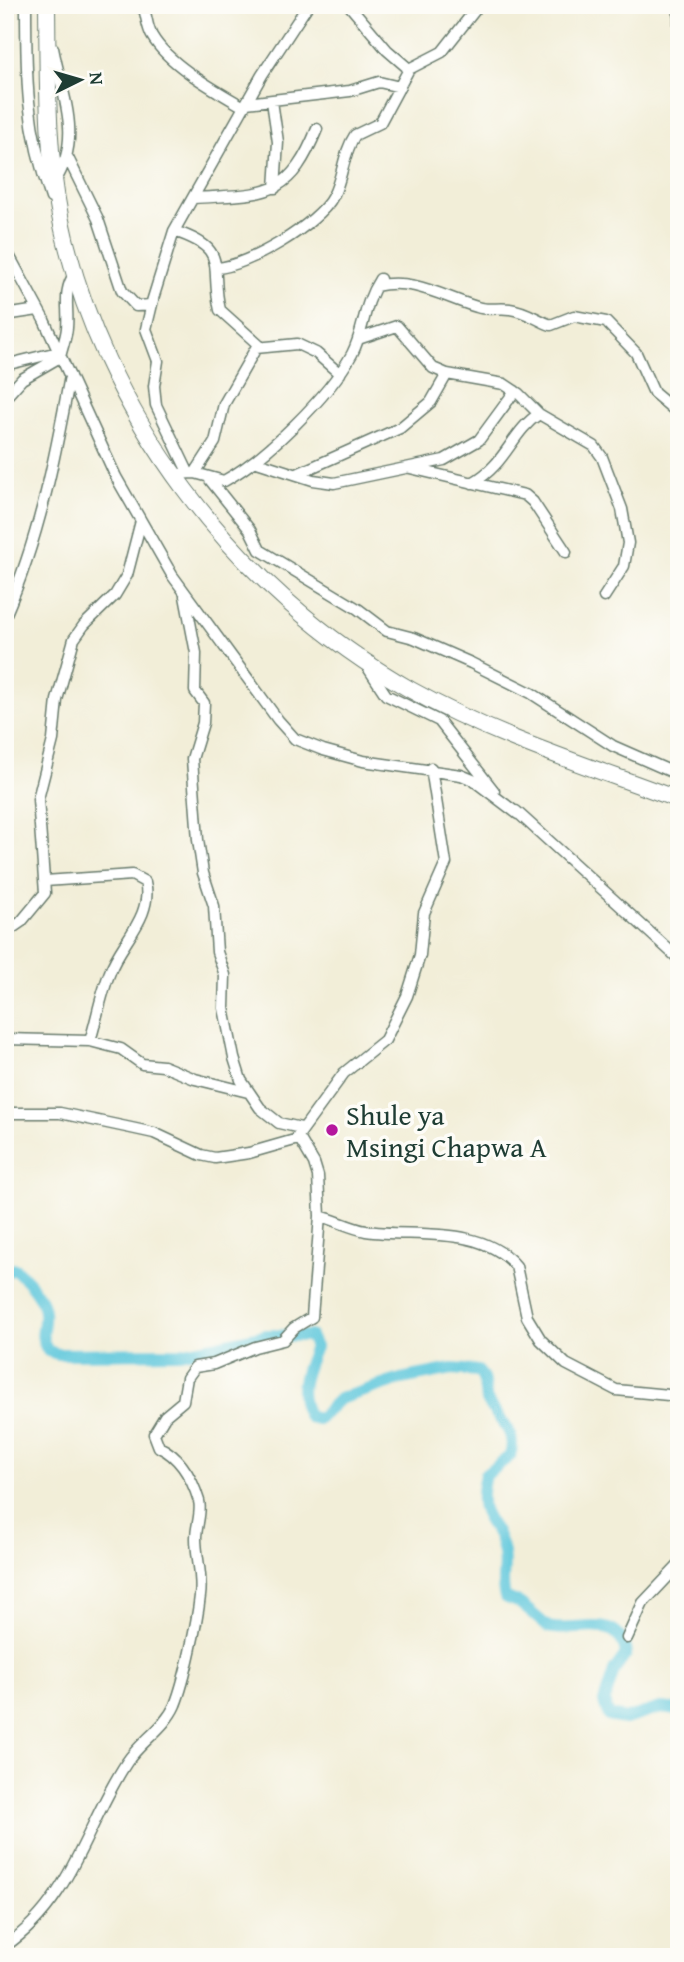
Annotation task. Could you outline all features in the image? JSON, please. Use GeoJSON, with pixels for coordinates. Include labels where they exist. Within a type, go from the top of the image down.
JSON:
{"type":"FeatureCollection","features":[{"type":"Feature","properties":{"kind":"highway"},"geometry":{"type":"LineString","coordinates":[[47,10],[48,93],[54,183],[60,218],[75,273],[94,325],[127,398],[186,473],[229,543],[270,585],[324,632],[410,689],[461,715],[679,800]]}},
{"type":"Feature","properties":{"kind":"street"},"geometry":{"type":"LineString","coordinates":[[26,5],[27,109],[46,183],[60,218]]}},
{"type":"Feature","properties":{"kind":"street"},"geometry":{"type":"LineString","coordinates":[[135,5],[144,9],[148,28],[157,44],[204,84],[245,105],[350,91],[379,82],[400,88]]}},
{"type":"Feature","properties":{"kind":"street"},"geometry":{"type":"LineString","coordinates":[[307,5],[245,105],[174,231],[153,300],[146,329],[158,361],[154,386],[156,405],[186,473],[209,480],[224,481],[276,443],[340,374],[358,339],[365,305],[379,281],[443,292],[477,307],[526,312],[551,325],[570,316],[603,320],[632,348],[654,393],[679,414]]}},
{"type":"Feature","properties":{"kind":"street"},"geometry":{"type":"LineString","coordinates":[[349,5],[387,50],[409,69]]}},
{"type":"Feature","properties":{"kind":"street"},"geometry":{"type":"LineString","coordinates":[[217,268],[233,266],[264,252],[326,206],[340,182],[355,135],[380,123],[409,69],[442,52],[479,5]]}},
{"type":"Feature","properties":{"kind":"street"},"geometry":{"type":"LineString","coordinates":[[47,10],[71,119],[68,158],[54,183]]}},
{"type":"Feature","properties":{"kind":"street"},"geometry":{"type":"LineString","coordinates":[[679,11],[679,40]]}},
{"type":"Feature","properties":{"kind":"street"},"geometry":{"type":"LineString","coordinates":[[272,102],[278,142],[275,188]]}},
{"type":"Feature","properties":{"kind":"street"},"geometry":{"type":"LineString","coordinates":[[194,198],[244,195],[275,188],[300,166],[317,129]]}},
{"type":"Feature","properties":{"kind":"street"},"geometry":{"type":"LineString","coordinates":[[68,158],[98,219],[122,291],[136,306],[147,307],[153,300]]}},
{"type":"Feature","properties":{"kind":"street"},"geometry":{"type":"LineString","coordinates":[[174,231],[203,242],[217,268],[219,304],[223,315],[260,346]]}},
{"type":"Feature","properties":{"kind":"street"},"geometry":{"type":"LineString","coordinates":[[5,248],[70,376],[116,477],[141,521],[184,592],[295,739],[363,761],[431,768],[473,780],[519,814]]}},
{"type":"Feature","properties":{"kind":"street"},"geometry":{"type":"LineString","coordinates":[[5,398],[22,379],[59,355],[67,328],[65,302],[68,283],[75,273]]}},
{"type":"Feature","properties":{"kind":"street"},"geometry":{"type":"LineString","coordinates":[[5,315],[38,310]]}},
{"type":"Feature","properties":{"kind":"street"},"geometry":{"type":"LineString","coordinates":[[358,339],[397,326],[429,365],[447,374],[504,384],[539,414],[594,446],[602,457],[622,509],[628,542],[624,566],[604,597]]}},
{"type":"Feature","properties":{"kind":"street"},"geometry":{"type":"LineString","coordinates":[[186,473],[215,442],[218,418],[229,394],[252,353],[260,346],[296,344],[316,353],[340,374]]}},
{"type":"Feature","properties":{"kind":"street"},"geometry":{"type":"LineString","coordinates":[[5,365],[59,355]]}},
{"type":"Feature","properties":{"kind":"street"},"geometry":{"type":"LineString","coordinates":[[297,474],[401,428],[431,402],[447,374]]}},
{"type":"Feature","properties":{"kind":"street"},"geometry":{"type":"LineString","coordinates":[[5,615],[32,551],[70,376]]}},
{"type":"Feature","properties":{"kind":"street"},"geometry":{"type":"LineString","coordinates":[[254,461],[320,482],[334,483],[448,458],[471,447],[515,391]]}},
{"type":"Feature","properties":{"kind":"street"},"geometry":{"type":"LineString","coordinates":[[472,483],[498,466],[529,422],[539,414]]}},
{"type":"Feature","properties":{"kind":"street"},"geometry":{"type":"LineString","coordinates":[[410,468],[529,498],[566,552]]}},
{"type":"Feature","properties":{"kind":"street"},"geometry":{"type":"LineString","coordinates":[[209,480],[250,530],[260,550],[358,608],[387,631],[414,638],[471,663],[531,693],[613,746],[679,775]]}},
{"type":"Feature","properties":{"kind":"street"},"geometry":{"type":"LineString","coordinates":[[5,933],[33,911],[45,894],[38,799],[69,654],[84,625],[115,595],[127,575],[141,521]]}},
{"type":"Feature","properties":{"kind":"street"},"geometry":{"type":"LineString","coordinates":[[5,1946],[16,1938],[66,1883],[118,1776],[135,1749],[168,1716],[181,1686],[201,1595],[196,1540],[200,1506],[181,1463],[156,1441],[157,1426],[183,1401],[187,1378],[195,1367],[214,1364],[256,1347],[283,1340],[293,1328],[312,1317],[320,1216],[316,1169],[300,1134],[279,1123],[260,1108],[248,1092],[234,1058],[224,1009],[225,975],[217,952],[215,906],[199,854],[192,759],[203,723],[204,703],[195,691],[196,653],[184,592]]}},
{"type":"Feature","properties":{"kind":"street"},"geometry":{"type":"LineString","coordinates":[[362,657],[370,676],[386,695],[439,721],[487,784],[676,953]]}},
{"type":"Feature","properties":{"kind":"street"},"geometry":{"type":"LineString","coordinates":[[5,1113],[60,1113],[131,1128],[154,1133],[201,1155],[215,1158],[248,1153],[300,1134],[344,1073],[385,1040],[407,996],[420,955],[424,913],[446,863],[431,768]]}},
{"type":"Feature","properties":{"kind":"street"},"geometry":{"type":"LineString","coordinates":[[5,873],[5,916]]}},
{"type":"Feature","properties":{"kind":"street"},"geometry":{"type":"LineString","coordinates":[[45,881],[132,875],[145,882],[141,916],[110,972],[90,1041]]}},
{"type":"Feature","properties":{"kind":"street"},"geometry":{"type":"LineString","coordinates":[[5,1039],[90,1041],[121,1049],[142,1064],[163,1066],[195,1079],[248,1092]]}},
{"type":"Feature","properties":{"kind":"street"},"geometry":{"type":"LineString","coordinates":[[320,1216],[355,1229],[438,1234],[488,1248],[516,1266],[527,1317],[541,1340],[566,1364],[616,1390],[679,1396]]}},
{"type":"Feature","properties":{"kind":"street"},"geometry":{"type":"LineString","coordinates":[[626,1638],[643,1603],[679,1565]]}},
{"type":"Feature","properties":{"kind":"waterway"},"geometry":{"type":"LineString","coordinates":[[5,1272],[15,1269],[37,1294],[44,1312],[42,1335],[45,1345],[48,1351],[58,1354],[180,1353],[265,1335],[310,1336],[315,1347],[302,1390],[309,1417],[319,1419],[339,1399],[401,1379],[452,1369],[478,1371],[483,1379],[488,1402],[506,1427],[512,1447],[510,1456],[485,1475],[482,1491],[484,1512],[503,1553],[505,1597],[521,1604],[548,1627],[596,1627],[615,1632],[622,1641],[626,1654],[614,1671],[604,1702],[609,1716],[625,1719],[661,1708],[679,1710]]}},
{"type":"Feature","properties":{"kind":"place","name":"Shule ya Msingi Chapwa A"},"geometry":{"type":"Point","coordinates":[332,1130]}}]}
